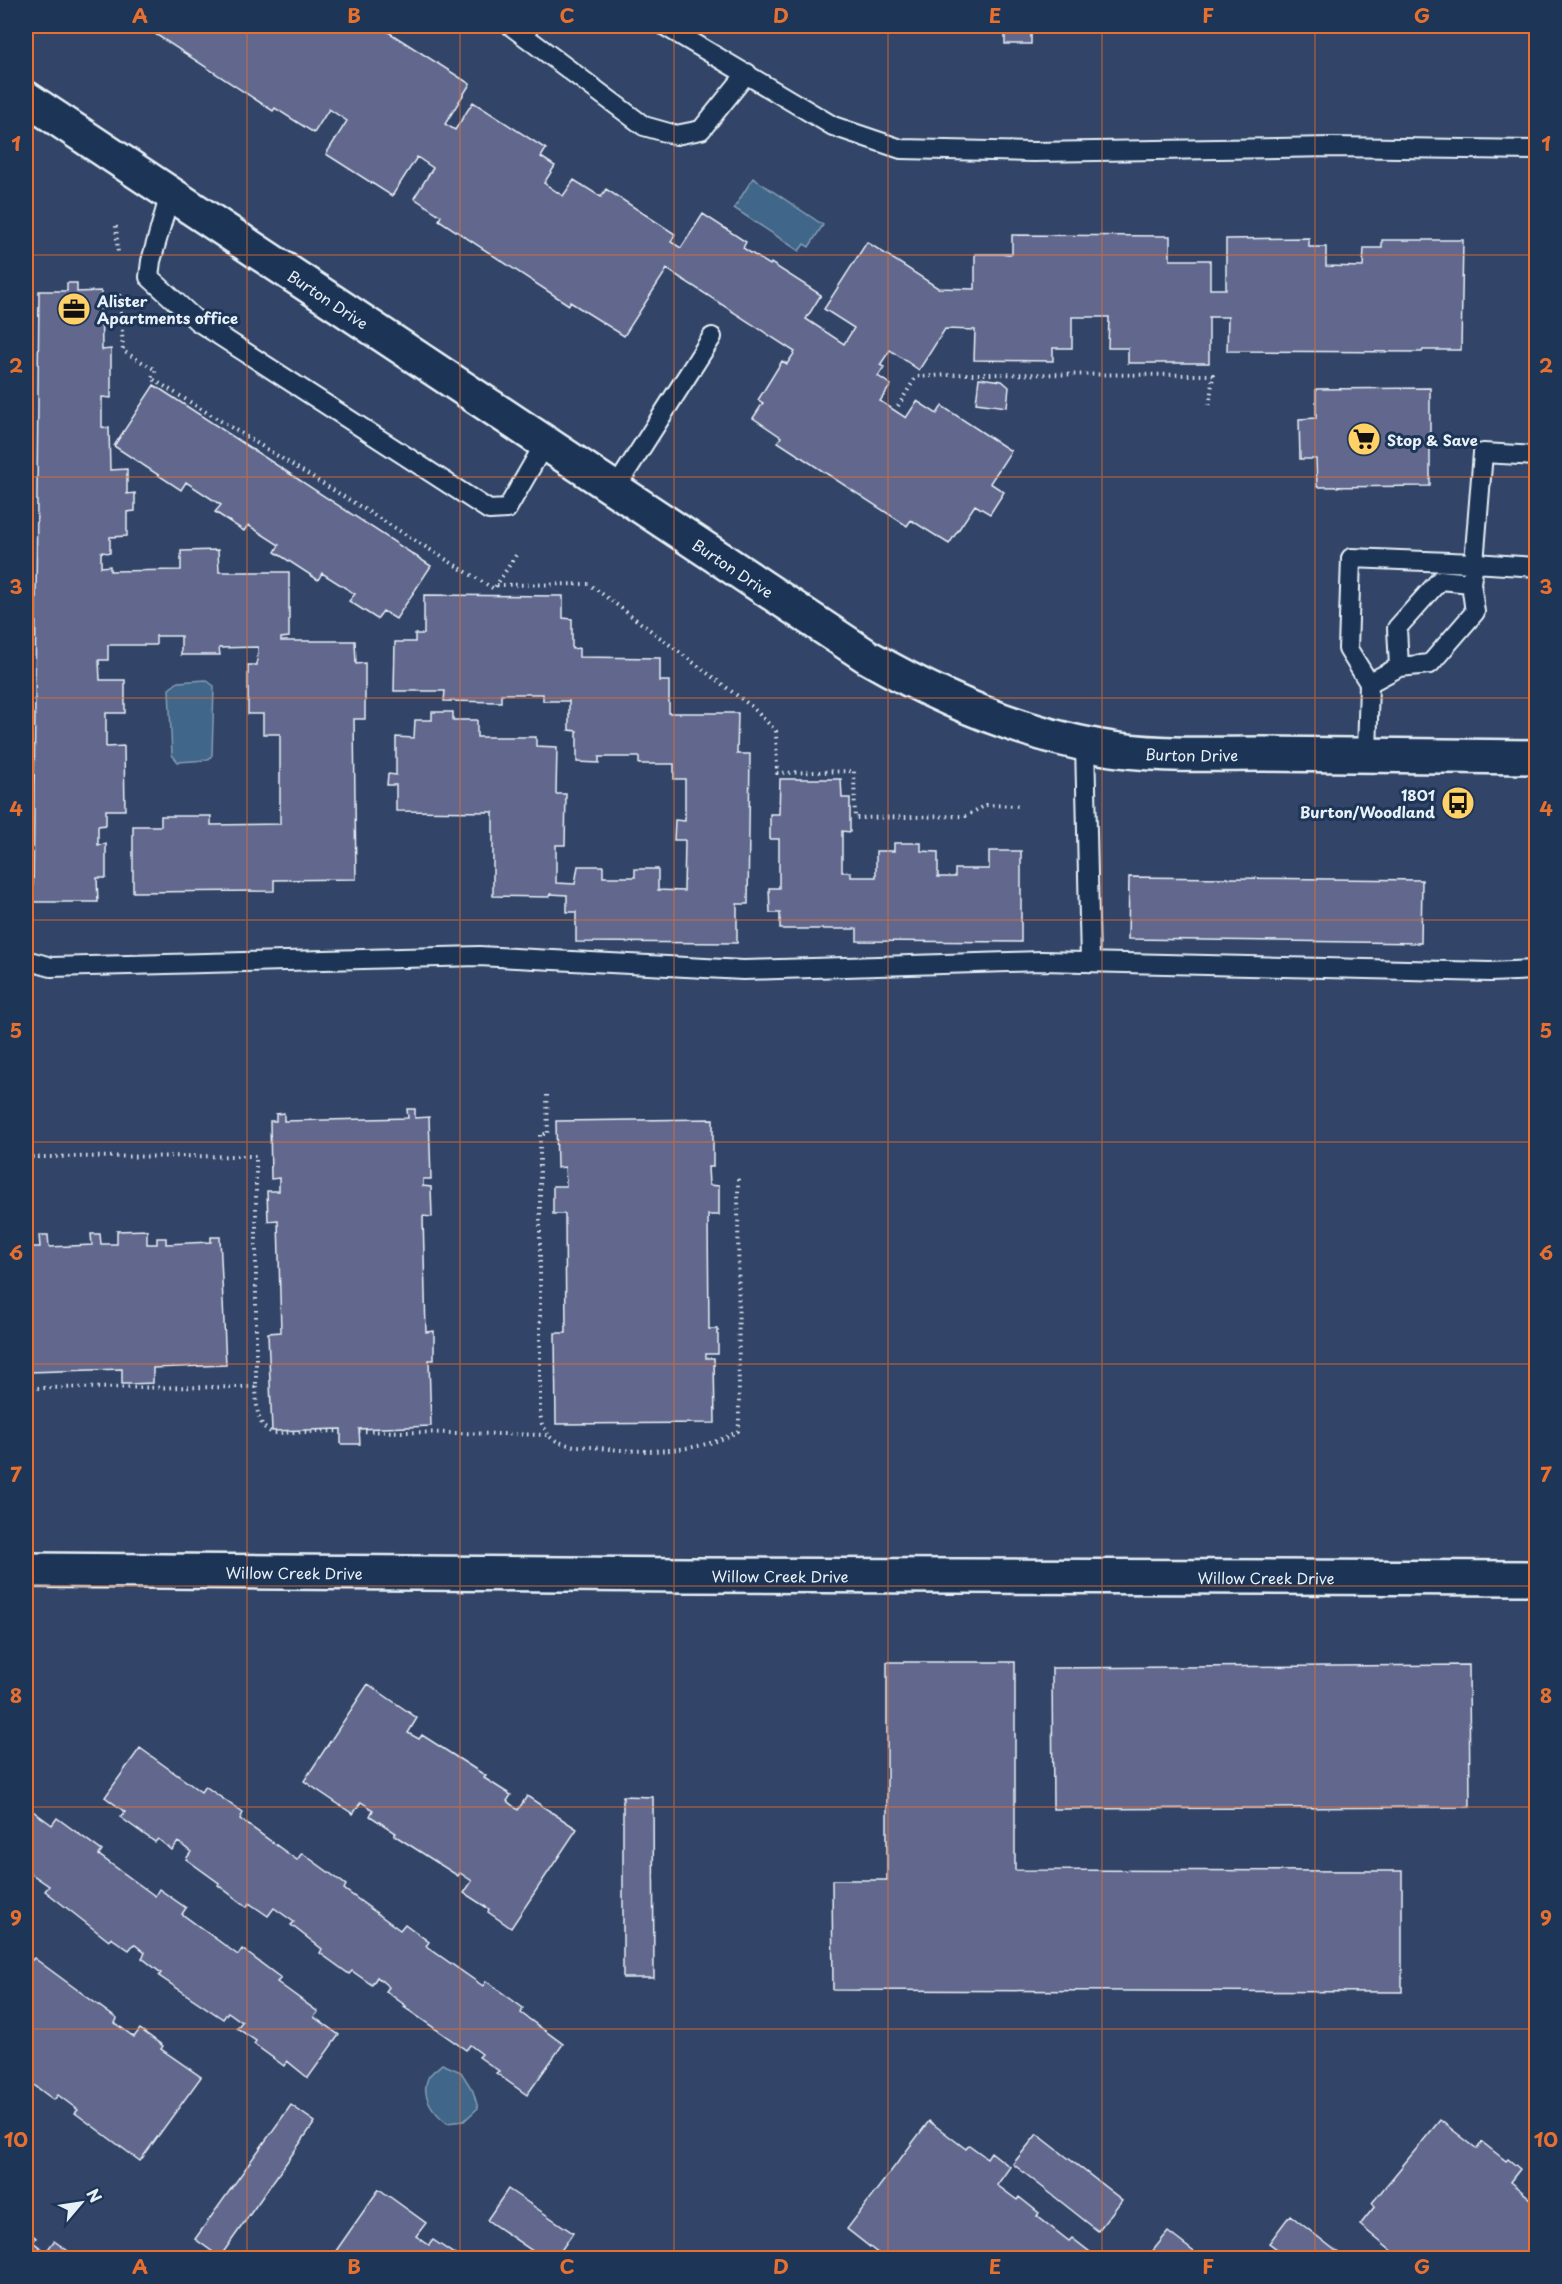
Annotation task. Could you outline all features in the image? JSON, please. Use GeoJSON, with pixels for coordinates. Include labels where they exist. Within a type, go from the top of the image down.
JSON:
{"type":"FeatureCollection","features":[{"type":"Feature","properties":{"kind":"street","name":"Burton Drive"},"geometry":{"type":"LineString","coordinates":[[26,98],[868,657],[941,696],[995,718],[1054,737],[1139,753],[1536,757]]}},
{"type":"Feature","properties":{"kind":"street","name":"Willow Creek Drive"},"geometry":{"type":"LineString","coordinates":[[26,1570],[1536,1578]]}},
{"type":"Feature","properties":{"kind":"lane"},"geometry":{"type":"LineString","coordinates":[[511,26],[644,126],[676,135],[701,130],[747,73]]}},
{"type":"Feature","properties":{"kind":"lane"},"geometry":{"type":"LineString","coordinates":[[665,26],[833,126],[901,149],[1034,152],[1332,147],[1536,150]]}},
{"type":"Feature","properties":{"kind":"lane"},"geometry":{"type":"LineString","coordinates":[[170,194],[151,261],[149,277],[197,321],[489,510],[507,509],[545,443]]}},
{"type":"Feature","properties":{"kind":"lane"},"geometry":{"type":"LineString","coordinates":[[615,489],[712,337]]}},
{"type":"Feature","properties":{"kind":"lane"},"geometry":{"type":"LineString","coordinates":[[1369,683],[1399,667],[1430,664],[1475,612],[1471,583],[1483,453],[1536,456]]}},
{"type":"Feature","properties":{"kind":"lane"},"geometry":{"type":"LineString","coordinates":[[1367,755],[1369,683],[1348,649],[1351,558],[1536,567]]}},
{"type":"Feature","properties":{"kind":"lane"},"geometry":{"type":"LineString","coordinates":[[1399,667],[1397,628],[1440,580],[1471,583]]}},
{"type":"Feature","properties":{"kind":"lane"},"geometry":{"type":"LineString","coordinates":[[1085,744],[1090,962]]}},
{"type":"Feature","properties":{"kind":"lane"},"geometry":{"type":"LineString","coordinates":[[26,960],[51,967],[479,956],[743,970],[1042,961],[1490,972],[1536,970]]}},
{"type":"Feature","properties":{"kind":"path"},"geometry":{"type":"LineString","coordinates":[[117,226],[118,260]]}},
{"type":"Feature","properties":{"kind":"path"},"geometry":{"type":"LineString","coordinates":[[119,283],[123,351],[156,370],[151,378],[494,589],[516,555]]}},
{"type":"Feature","properties":{"kind":"path"},"geometry":{"type":"LineString","coordinates":[[898,406],[916,378],[965,374],[1213,375],[1209,408]]}},
{"type":"Feature","properties":{"kind":"path"},"geometry":{"type":"LineString","coordinates":[[497,585],[589,584],[751,706],[776,731],[777,773],[854,771],[855,818],[966,816],[986,805],[1020,806]]}},
{"type":"Feature","properties":{"kind":"path"},"geometry":{"type":"LineString","coordinates":[[547,1095],[548,1134],[540,1134],[540,1414],[542,1424],[554,1441],[639,1452],[669,1450],[724,1440],[738,1431],[738,1176]]}},
{"type":"Feature","properties":{"kind":"path"},"geometry":{"type":"LineString","coordinates":[[26,1157],[256,1156],[258,1415],[263,1428],[273,1433],[341,1431]]}},
{"type":"Feature","properties":{"kind":"path"},"geometry":{"type":"LineString","coordinates":[[26,1388],[256,1387]]}},
{"type":"Feature","properties":{"kind":"path"},"geometry":{"type":"LineString","coordinates":[[359,1431],[548,1435]]}},
{"type":"Feature","properties":{"kind":"water"},"geometry":{"type":"Polygon","coordinates":[[[753,178],[823,225],[809,247],[804,244],[799,251],[734,208],[753,178]]]}},
{"type":"Feature","properties":{"kind":"water"},"geometry":{"type":"Polygon","coordinates":[[[206,680],[214,686],[212,755],[208,760],[178,762],[172,755],[169,689],[178,682],[206,680]]]}},
{"type":"Feature","properties":{"kind":"water"},"geometry":{"type":"Polygon","coordinates":[[[442,2064],[461,2072],[473,2091],[478,2108],[464,2121],[447,2123],[433,2109],[427,2098],[428,2078],[442,2064]]]}},
{"type":"Feature","properties":{"kind":"building"},"geometry":{"type":"Polygon","coordinates":[[[143,26],[379,26],[470,84],[445,124],[455,130],[473,102],[546,149],[541,157],[555,166],[544,183],[563,196],[574,180],[601,197],[606,189],[675,234],[671,242],[681,248],[703,214],[746,242],[743,248],[821,295],[806,319],[844,344],[854,328],[824,309],[867,242],[938,288],[975,289],[975,254],[1012,254],[1012,235],[1170,236],[1170,260],[1210,260],[1210,289],[1226,289],[1226,239],[1309,238],[1309,247],[1326,247],[1326,266],[1363,267],[1364,248],[1382,248],[1382,240],[1463,240],[1461,350],[1423,350],[1422,352],[1227,351],[1228,317],[1209,317],[1209,363],[1128,363],[1128,348],[1108,348],[1109,317],[1072,317],[1072,348],[1053,348],[1053,361],[974,360],[975,330],[945,329],[919,370],[890,350],[880,365],[884,367],[878,376],[891,385],[880,401],[906,418],[917,401],[937,414],[942,406],[1011,451],[990,483],[1004,492],[990,514],[975,505],[949,544],[911,520],[907,526],[778,442],[781,437],[753,418],[763,403],[758,400],[782,361],[787,364],[795,352],[667,269],[624,336],[570,302],[569,305],[439,220],[441,216],[414,198],[433,168],[417,157],[392,196],[326,154],[347,121],[329,109],[314,133],[275,108],[273,111],[143,26]]]}},
{"type":"Feature","properties":{"kind":"building"},"geometry":{"type":"Polygon","coordinates":[[[1005,26],[1031,26],[1031,44],[1005,44],[1005,26]]]}},
{"type":"Feature","properties":{"kind":"building"},"geometry":{"type":"Polygon","coordinates":[[[67,283],[77,283],[77,292],[101,291],[102,350],[111,349],[111,398],[102,397],[102,427],[109,428],[110,470],[127,469],[127,494],[135,493],[135,511],[127,512],[127,536],[110,537],[110,553],[101,552],[101,567],[110,566],[110,571],[181,570],[181,551],[218,550],[219,572],[289,572],[289,637],[281,638],[281,641],[355,641],[356,664],[365,663],[365,719],[354,719],[356,879],[274,880],[274,891],[133,892],[133,826],[161,826],[161,816],[211,816],[211,825],[280,824],[280,734],[263,734],[263,714],[248,714],[248,665],[257,665],[258,647],[219,648],[220,655],[181,655],[181,636],[156,636],[156,645],[108,645],[108,660],[99,660],[100,680],[125,680],[125,713],[106,713],[106,747],[124,746],[125,810],[106,810],[106,825],[98,826],[98,845],[106,844],[106,878],[97,878],[98,902],[33,902],[39,291],[67,291],[67,283]]]}},
{"type":"Feature","properties":{"kind":"building"},"geometry":{"type":"Polygon","coordinates":[[[979,378],[1002,381],[1009,387],[1007,407],[976,403],[979,378]]]}},
{"type":"Feature","properties":{"kind":"building"},"geometry":{"type":"Polygon","coordinates":[[[154,385],[431,566],[396,619],[383,611],[377,619],[349,601],[355,594],[322,573],[318,580],[275,552],[279,545],[248,525],[244,531],[215,512],[221,505],[186,482],[181,490],[114,446],[154,385]]]}},
{"type":"Feature","properties":{"kind":"building","name":"Stop & Save"},"geometry":{"type":"Polygon","coordinates":[[[1430,388],[1430,486],[1317,487],[1316,459],[1300,459],[1299,419],[1316,418],[1316,389],[1430,388]]]}},
{"type":"Feature","properties":{"kind":"building"},"geometry":{"type":"Polygon","coordinates":[[[424,595],[563,596],[563,618],[572,619],[572,649],[579,648],[579,657],[660,658],[660,681],[669,681],[669,713],[738,713],[737,754],[750,754],[748,904],[737,904],[737,943],[576,942],[576,912],[567,912],[567,895],[493,896],[493,812],[396,811],[396,785],[387,785],[388,774],[396,775],[396,737],[414,738],[415,720],[432,720],[432,712],[453,712],[453,720],[477,720],[477,737],[536,737],[536,746],[557,747],[556,794],[566,794],[565,845],[556,845],[556,883],[575,884],[578,866],[603,866],[603,877],[635,877],[635,869],[658,869],[658,890],[684,891],[685,840],[674,840],[675,820],[685,821],[685,779],[674,779],[674,764],[639,764],[639,757],[599,757],[599,763],[577,762],[577,731],[569,730],[569,701],[543,701],[543,694],[501,694],[501,702],[444,701],[445,691],[394,691],[395,642],[415,642],[415,634],[424,634],[424,595]]]}},
{"type":"Feature","properties":{"kind":"building"},"geometry":{"type":"Polygon","coordinates":[[[780,779],[841,779],[842,798],[850,798],[850,832],[842,831],[842,872],[851,872],[851,877],[876,877],[876,851],[894,851],[894,843],[921,843],[921,851],[938,852],[938,877],[955,877],[955,869],[989,869],[989,851],[1021,851],[1021,942],[857,941],[857,929],[780,929],[780,913],[770,913],[769,888],[779,888],[779,839],[770,839],[770,814],[779,814],[780,779]]]}},
{"type":"Feature","properties":{"kind":"building"},"geometry":{"type":"Polygon","coordinates":[[[1129,877],[1422,880],[1421,943],[1128,939],[1129,877]]]}},
{"type":"Feature","properties":{"kind":"building"},"geometry":{"type":"Polygon","coordinates":[[[407,1109],[415,1109],[415,1118],[429,1117],[431,1179],[423,1179],[423,1186],[431,1187],[432,1217],[423,1216],[426,1332],[434,1331],[434,1360],[429,1360],[431,1426],[359,1429],[360,1444],[341,1444],[341,1429],[272,1431],[268,1333],[281,1332],[278,1220],[268,1221],[267,1191],[279,1191],[279,1178],[271,1179],[270,1121],[276,1121],[276,1114],[284,1113],[284,1121],[408,1118],[407,1109]]]}},
{"type":"Feature","properties":{"kind":"building"},"geometry":{"type":"Polygon","coordinates":[[[713,1119],[713,1167],[708,1167],[709,1185],[719,1186],[719,1215],[708,1215],[709,1329],[718,1329],[718,1354],[706,1354],[706,1358],[714,1358],[715,1423],[556,1424],[555,1333],[566,1333],[565,1214],[553,1214],[553,1186],[566,1186],[565,1167],[557,1168],[556,1121],[713,1119]]]}},
{"type":"Feature","properties":{"kind":"building"},"geometry":{"type":"Polygon","coordinates":[[[147,1230],[147,1244],[157,1244],[157,1238],[166,1238],[166,1244],[211,1242],[211,1237],[220,1237],[226,1365],[153,1368],[153,1383],[128,1384],[122,1384],[122,1369],[30,1372],[31,1384],[26,1385],[26,1247],[40,1247],[39,1235],[48,1235],[49,1247],[92,1245],[91,1234],[100,1234],[101,1244],[117,1244],[117,1231],[147,1230]]]}},
{"type":"Feature","properties":{"kind":"building"},"geometry":{"type":"Polygon","coordinates":[[[887,1662],[1015,1662],[1015,1870],[1402,1871],[1402,1992],[833,1990],[832,1880],[887,1880],[887,1662]]]}},
{"type":"Feature","properties":{"kind":"building"},"geometry":{"type":"Polygon","coordinates":[[[1469,1665],[1470,1807],[1053,1809],[1052,1668],[1469,1665]]]}},
{"type":"Feature","properties":{"kind":"building"},"geometry":{"type":"Polygon","coordinates":[[[368,1684],[417,1718],[408,1733],[419,1739],[422,1735],[486,1776],[484,1778],[511,1795],[507,1801],[518,1810],[527,1796],[577,1829],[511,1928],[488,1912],[489,1909],[464,1893],[472,1881],[460,1873],[458,1876],[394,1835],[396,1833],[370,1816],[373,1810],[361,1802],[353,1814],[304,1781],[368,1684]]]}},
{"type":"Feature","properties":{"kind":"building"},"geometry":{"type":"Polygon","coordinates":[[[140,1748],[201,1792],[205,1786],[243,1813],[240,1819],[297,1860],[302,1853],[346,1885],[344,1889],[400,1930],[405,1924],[429,1942],[426,1946],[483,1986],[486,1981],[523,2008],[521,2013],[563,2044],[527,2095],[496,2073],[499,2071],[479,2057],[482,2054],[470,2045],[466,2050],[404,2007],[406,2006],[386,1991],[389,1987],[377,1977],[372,1985],[352,1971],[349,1974],[320,1953],[322,1949],[291,1925],[294,1922],[274,1908],[268,1916],[249,1903],[247,1907],[218,1885],[219,1883],[186,1859],[191,1852],[178,1842],[172,1850],[158,1839],[155,1842],[120,1817],[125,1812],[105,1797],[140,1748]]]}},
{"type":"Feature","properties":{"kind":"building"},"geometry":{"type":"Polygon","coordinates":[[[623,1796],[653,1797],[654,1978],[623,1978],[623,1796]]]}},
{"type":"Feature","properties":{"kind":"building"},"geometry":{"type":"Polygon","coordinates":[[[26,1806],[52,1825],[57,1818],[102,1851],[99,1855],[155,1896],[159,1889],[186,1908],[182,1914],[238,1955],[242,1949],[281,1978],[277,1982],[318,2012],[314,2017],[339,2035],[308,2078],[287,2061],[284,2066],[254,2044],[256,2041],[237,2028],[242,2022],[228,2012],[223,2019],[159,1976],[161,1973],[142,1958],[145,1953],[134,1944],[129,1950],[111,1938],[109,1941],[45,1891],[49,1886],[30,1873],[26,1879],[26,1806]]]}},
{"type":"Feature","properties":{"kind":"building"},"geometry":{"type":"Polygon","coordinates":[[[34,1958],[117,2019],[115,2023],[134,2037],[140,2029],[163,2046],[161,2049],[201,2077],[140,2161],[75,2113],[78,2110],[58,2095],[54,2100],[26,2079],[26,1960],[29,1963],[34,1958]]]}},
{"type":"Feature","properties":{"kind":"building"},"geometry":{"type":"Polygon","coordinates":[[[291,2105],[315,2122],[220,2257],[195,2239],[291,2105]]]}},
{"type":"Feature","properties":{"kind":"building"},"geometry":{"type":"Polygon","coordinates":[[[1440,2120],[1477,2149],[1482,2142],[1520,2169],[1510,2182],[1536,2203],[1536,2258],[1394,2258],[1396,2255],[1360,2225],[1375,2206],[1372,2203],[1440,2120]]]}},
{"type":"Feature","properties":{"kind":"building"},"geometry":{"type":"Polygon","coordinates":[[[929,2121],[966,2149],[969,2145],[987,2158],[991,2152],[1010,2167],[997,2185],[1017,2200],[1019,2197],[1039,2213],[1037,2216],[1069,2241],[1072,2238],[1090,2252],[1087,2256],[1090,2258],[884,2258],[847,2229],[929,2121]]]}},
{"type":"Feature","properties":{"kind":"building"},"geometry":{"type":"Polygon","coordinates":[[[1037,2134],[1122,2200],[1098,2231],[1013,2164],[1037,2134]]]}},
{"type":"Feature","properties":{"kind":"building"},"geometry":{"type":"Polygon","coordinates":[[[379,2189],[426,2223],[416,2236],[429,2245],[433,2240],[460,2258],[331,2258],[379,2189]]]}},
{"type":"Feature","properties":{"kind":"building"},"geometry":{"type":"Polygon","coordinates":[[[508,2189],[573,2233],[556,2258],[543,2258],[487,2220],[508,2189]]]}},
{"type":"Feature","properties":{"kind":"building"},"geometry":{"type":"Polygon","coordinates":[[[1290,2215],[1345,2258],[1289,2258],[1269,2243],[1290,2215]]]}},
{"type":"Feature","properties":{"kind":"building"},"geometry":{"type":"Polygon","coordinates":[[[26,2230],[36,2238],[33,2242],[46,2252],[54,2241],[78,2258],[26,2258],[26,2230]]]}},
{"type":"Feature","properties":{"kind":"building"},"geometry":{"type":"Polygon","coordinates":[[[1168,2232],[1202,2258],[1147,2258],[1168,2232]]]}},
{"type":"Feature","properties":{"kind":"place","name":"Alister Apartments office"},"geometry":{"type":"Point","coordinates":[74,309]}},
{"type":"Feature","properties":{"kind":"place","name":"Stop & Save"},"geometry":{"type":"Point","coordinates":[1364,439]}},
{"type":"Feature","properties":{"kind":"place","name":"1801 Burton/Woodland"},"geometry":{"type":"Point","coordinates":[1458,803]}}]}
